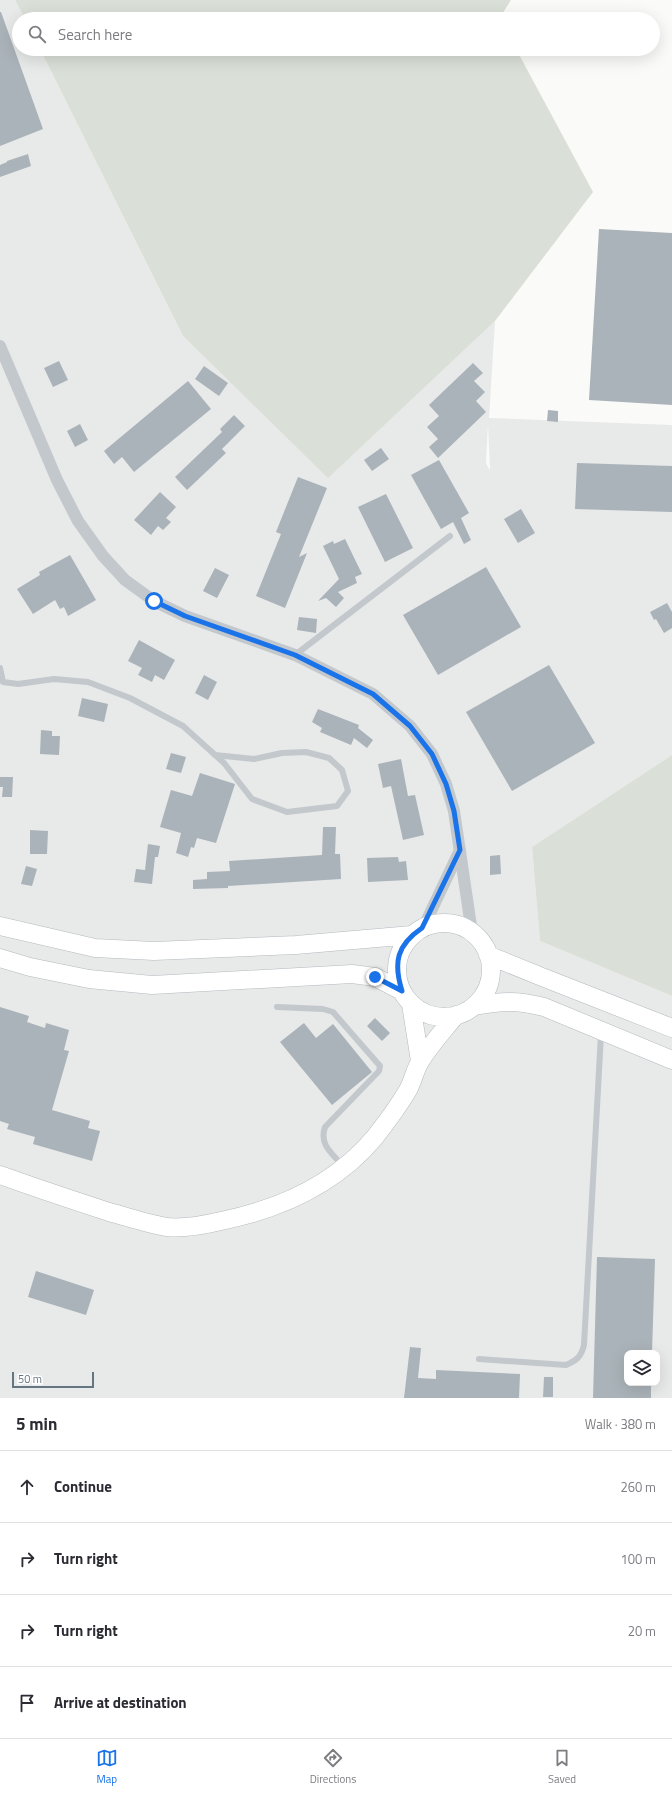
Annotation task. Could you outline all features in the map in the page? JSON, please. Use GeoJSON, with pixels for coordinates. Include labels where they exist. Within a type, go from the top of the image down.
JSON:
{"type":"FeatureCollection","features":[{"type":"Feature","properties":{"kind":"street"},"geometry":{"type":"LineString","coordinates":[[0,346],[57,480],[78,521],[103,556],[125,580],[154,601],[185,616],[295,655],[373,694],[410,726],[432,754],[446,784],[454,811],[472,932]]}},
{"type":"Feature","properties":{"kind":"street"},"geometry":{"type":"LineString","coordinates":[[420,1061],[406,997],[397,976],[398,961],[403,947],[417,932],[460,850]]}},
{"type":"Feature","properties":{"kind":"street"},"geometry":{"type":"LineString","coordinates":[[0,926],[95,948],[154,951],[296,944],[417,932],[435,924],[447,923],[460,926],[472,932],[482,942],[488,955],[491,968],[489,982],[483,995],[474,1006],[456,1015],[440,1016],[424,1012],[406,997],[375,977],[352,974],[152,985],[89,979],[30,967],[0,958]]}},
{"type":"Feature","properties":{"kind":"street"},"geometry":{"type":"LineString","coordinates":[[488,955],[672,1028]]}},
{"type":"Feature","properties":{"kind":"street"},"geometry":{"type":"LineString","coordinates":[[474,1006],[500,1001],[522,1002],[544,1007],[672,1060]]}},
{"type":"Feature","properties":{"kind":"street"},"geometry":{"type":"LineString","coordinates":[[0,1175],[74,1201],[133,1219],[168,1227],[199,1226],[272,1208],[307,1193],[356,1157],[374,1138],[390,1116],[407,1091],[420,1061],[456,1015]]}},
{"type":"Feature","properties":{"kind":"lane"},"geometry":{"type":"LineString","coordinates":[[295,655],[450,536]]}},
{"type":"Feature","properties":{"kind":"lane"},"geometry":{"type":"LineString","coordinates":[[0,668],[2,683],[18,684],[54,679],[88,682],[130,698],[183,726],[215,755],[224,763],[252,799],[287,812],[337,806],[348,791],[342,770],[329,758],[306,752],[282,753],[254,759],[215,755]]}},
{"type":"Feature","properties":{"kind":"lane"},"geometry":{"type":"LineString","coordinates":[[277,1007],[333,1012],[380,1066],[379,1071],[324,1127],[322,1135],[323,1142],[344,1167]]}},
{"type":"Feature","properties":{"kind":"lane"},"geometry":{"type":"LineString","coordinates":[[479,1359],[566,1365],[576,1361],[582,1354],[585,1338],[602,1031]]}},
{"type":"Feature","properties":{"kind":"shaded area"},"geometry":{"type":"Polygon","coordinates":[[[0,0],[15,0],[21,12],[12,12],[12,56],[43,56],[183,336],[328,477],[495,321],[489,418],[672,425],[672,755],[532,847],[540,941],[672,996],[672,1398],[0,1398],[0,0]],[[488,424],[486,463],[490,469],[488,424]]]}},
{"type":"Feature","properties":{"kind":"shaded area"},"geometry":{"type":"Polygon","coordinates":[[[15,0],[511,0],[503,12],[21,12],[15,0]]]}},
{"type":"Feature","properties":{"kind":"shaded area"},"geometry":{"type":"Polygon","coordinates":[[[43,56],[520,56],[593,192],[495,321],[328,478],[183,336],[43,56]]]}},
{"type":"Feature","properties":{"kind":"shaded area"},"geometry":{"type":"Polygon","coordinates":[[[672,755],[672,996],[540,941],[532,847],[672,755]]]}},
{"type":"Feature","properties":{"kind":"building"},"geometry":{"type":"Polygon","coordinates":[[[1,12],[12,43],[12,56],[17,56],[43,129],[0,146],[1,12]]]}},
{"type":"Feature","properties":{"kind":"building"},"geometry":{"type":"Polygon","coordinates":[[[28,154],[31,166],[0,177],[0,165],[28,154]]]}},
{"type":"Feature","properties":{"kind":"building"},"geometry":{"type":"Polygon","coordinates":[[[599,229],[672,233],[672,405],[589,400],[599,229]]]}},
{"type":"Feature","properties":{"kind":"building"},"geometry":{"type":"Polygon","coordinates":[[[59,361],[68,380],[53,387],[44,368],[59,361]]]}},
{"type":"Feature","properties":{"kind":"building"},"geometry":{"type":"Polygon","coordinates":[[[473,363],[483,373],[474,381],[485,392],[476,401],[486,412],[438,458],[429,447],[438,439],[427,427],[439,416],[429,405],[473,363]]]}},
{"type":"Feature","properties":{"kind":"building"},"geometry":{"type":"Polygon","coordinates":[[[204,366],[228,383],[219,396],[195,379],[204,366]]]}},
{"type":"Feature","properties":{"kind":"building"},"geometry":{"type":"Polygon","coordinates":[[[188,381],[211,409],[134,472],[122,457],[114,464],[104,451],[188,381]]]}},
{"type":"Feature","properties":{"kind":"building"},"geometry":{"type":"Polygon","coordinates":[[[548,410],[558,411],[558,422],[547,421],[548,410]]]}},
{"type":"Feature","properties":{"kind":"building"},"geometry":{"type":"Polygon","coordinates":[[[234,415],[245,426],[222,449],[226,453],[187,490],[175,477],[222,432],[220,429],[234,415]]]}},
{"type":"Feature","properties":{"kind":"building"},"geometry":{"type":"Polygon","coordinates":[[[80,424],[88,440],[75,447],[67,431],[80,424]]]}},
{"type":"Feature","properties":{"kind":"building"},"geometry":{"type":"Polygon","coordinates":[[[381,448],[389,459],[372,471],[364,460],[381,448]]]}},
{"type":"Feature","properties":{"kind":"building"},"geometry":{"type":"Polygon","coordinates":[[[439,460],[469,513],[461,518],[471,540],[464,544],[453,522],[441,529],[411,475],[439,460]]]}},
{"type":"Feature","properties":{"kind":"building"},"geometry":{"type":"Polygon","coordinates":[[[577,463],[672,466],[672,512],[575,509],[577,463]]]}},
{"type":"Feature","properties":{"kind":"building"},"geometry":{"type":"Polygon","coordinates":[[[298,477],[327,488],[299,557],[307,553],[285,608],[256,596],[281,534],[276,532],[298,477]]]}},
{"type":"Feature","properties":{"kind":"building"},"geometry":{"type":"Polygon","coordinates":[[[160,492],[176,507],[166,518],[171,522],[163,530],[158,526],[151,535],[134,520],[160,492]]]}},
{"type":"Feature","properties":{"kind":"building"},"geometry":{"type":"Polygon","coordinates":[[[386,494],[413,548],[385,562],[358,507],[386,494]]]}},
{"type":"Feature","properties":{"kind":"building"},"geometry":{"type":"Polygon","coordinates":[[[521,509],[535,533],[518,543],[504,519],[521,509]]]}},
{"type":"Feature","properties":{"kind":"building"},"geometry":{"type":"Polygon","coordinates":[[[345,539],[362,574],[355,577],[357,583],[338,592],[344,598],[336,607],[326,598],[318,601],[339,579],[323,546],[333,541],[334,544],[345,539]]]}},
{"type":"Feature","properties":{"kind":"building"},"geometry":{"type":"Polygon","coordinates":[[[70,555],[96,600],[68,616],[64,607],[60,609],[55,600],[33,614],[17,589],[40,575],[39,572],[70,555]]]}},
{"type":"Feature","properties":{"kind":"building"},"geometry":{"type":"Polygon","coordinates":[[[486,567],[521,627],[438,675],[403,615],[486,567]]]}},
{"type":"Feature","properties":{"kind":"building"},"geometry":{"type":"Polygon","coordinates":[[[215,568],[229,575],[217,598],[203,591],[215,568]]]}},
{"type":"Feature","properties":{"kind":"building"},"geometry":{"type":"Polygon","coordinates":[[[667,603],[672,612],[672,628],[664,633],[650,612],[667,603]]]}},
{"type":"Feature","properties":{"kind":"building"},"geometry":{"type":"Polygon","coordinates":[[[299,617],[317,619],[316,633],[297,630],[299,617]]]}},
{"type":"Feature","properties":{"kind":"building"},"geometry":{"type":"Polygon","coordinates":[[[139,640],[175,660],[164,680],[155,675],[152,682],[138,675],[142,668],[128,661],[139,640]]]}},
{"type":"Feature","properties":{"kind":"building"},"geometry":{"type":"Polygon","coordinates":[[[549,665],[595,743],[512,791],[466,712],[549,665]]]}},
{"type":"Feature","properties":{"kind":"building"},"geometry":{"type":"Polygon","coordinates":[[[204,675],[217,682],[208,700],[195,693],[204,675]]]}},
{"type":"Feature","properties":{"kind":"building"},"geometry":{"type":"Polygon","coordinates":[[[82,698],[108,704],[104,722],[78,716],[82,698]]]}},
{"type":"Feature","properties":{"kind":"building"},"geometry":{"type":"Polygon","coordinates":[[[318,709],[359,725],[358,728],[373,740],[367,748],[354,738],[351,745],[320,732],[322,728],[312,722],[318,709]]]}},
{"type":"Feature","properties":{"kind":"building"},"geometry":{"type":"Polygon","coordinates":[[[41,730],[52,731],[52,736],[60,736],[59,755],[40,754],[41,730]]]}},
{"type":"Feature","properties":{"kind":"building"},"geometry":{"type":"Polygon","coordinates":[[[171,753],[186,757],[181,773],[166,769],[171,753]]]}},
{"type":"Feature","properties":{"kind":"building"},"geometry":{"type":"Polygon","coordinates":[[[401,759],[408,796],[415,795],[424,835],[403,840],[391,786],[383,788],[378,764],[401,759]]]}},
{"type":"Feature","properties":{"kind":"building"},"geometry":{"type":"Polygon","coordinates":[[[200,773],[235,784],[216,843],[197,838],[194,848],[191,847],[188,857],[176,853],[181,833],[160,827],[171,790],[192,796],[200,773]]]}},
{"type":"Feature","properties":{"kind":"building"},"geometry":{"type":"Polygon","coordinates":[[[0,777],[13,777],[12,797],[2,797],[3,787],[0,787],[0,777]]]}},
{"type":"Feature","properties":{"kind":"building"},"geometry":{"type":"Polygon","coordinates":[[[323,827],[336,827],[335,854],[340,854],[341,879],[228,886],[228,888],[193,889],[193,880],[207,879],[207,872],[230,871],[229,861],[322,855],[323,827]]]}},
{"type":"Feature","properties":{"kind":"building"},"geometry":{"type":"Polygon","coordinates":[[[30,830],[48,831],[47,854],[30,854],[30,830]]]}},
{"type":"Feature","properties":{"kind":"building"},"geometry":{"type":"Polygon","coordinates":[[[148,844],[160,846],[158,857],[155,857],[152,884],[134,882],[136,869],[145,870],[148,844]]]}},
{"type":"Feature","properties":{"kind":"building"},"geometry":{"type":"Polygon","coordinates":[[[500,855],[501,874],[490,875],[490,856],[500,855]]]}},
{"type":"Feature","properties":{"kind":"building"},"geometry":{"type":"Polygon","coordinates":[[[398,857],[399,862],[406,861],[408,880],[368,882],[367,858],[398,857]]]}},
{"type":"Feature","properties":{"kind":"building"},"geometry":{"type":"Polygon","coordinates":[[[26,866],[37,869],[32,886],[21,884],[26,866]]]}},
{"type":"Feature","properties":{"kind":"building"},"geometry":{"type":"Polygon","coordinates":[[[0,1007],[29,1016],[27,1022],[45,1028],[46,1023],[69,1030],[64,1050],[69,1051],[52,1110],[90,1121],[88,1128],[100,1131],[92,1161],[33,1144],[35,1137],[7,1129],[9,1124],[0,1121],[0,1007]]]}},
{"type":"Feature","properties":{"kind":"building"},"geometry":{"type":"Polygon","coordinates":[[[375,1018],[390,1033],[382,1041],[367,1026],[375,1018]]]}},
{"type":"Feature","properties":{"kind":"building"},"geometry":{"type":"Polygon","coordinates":[[[304,1023],[316,1038],[333,1024],[372,1072],[332,1105],[280,1042],[304,1023]]]}},
{"type":"Feature","properties":{"kind":"building"},"geometry":{"type":"Polygon","coordinates":[[[597,1257],[655,1259],[652,1350],[624,1350],[624,1386],[651,1386],[651,1398],[593,1398],[597,1257]]]}},
{"type":"Feature","properties":{"kind":"building"},"geometry":{"type":"Polygon","coordinates":[[[36,1271],[94,1290],[86,1315],[28,1297],[36,1271]]]}},
{"type":"Feature","properties":{"kind":"building"},"geometry":{"type":"Polygon","coordinates":[[[410,1347],[421,1348],[418,1378],[436,1379],[436,1370],[520,1374],[519,1398],[404,1398],[410,1347]]]}},
{"type":"Feature","properties":{"kind":"building"},"geometry":{"type":"Polygon","coordinates":[[[544,1377],[553,1377],[553,1397],[543,1397],[544,1377]]]}},
{"type":"Feature","properties":{"kind":"route"},"geometry":{"type":"LineString","coordinates":[[154,601],[185,616],[295,655],[373,694],[410,726],[432,754],[446,784],[454,811],[460,850],[422,928],[412,935],[403,947],[398,961],[397,976],[402,991],[375,977]]}}]}
